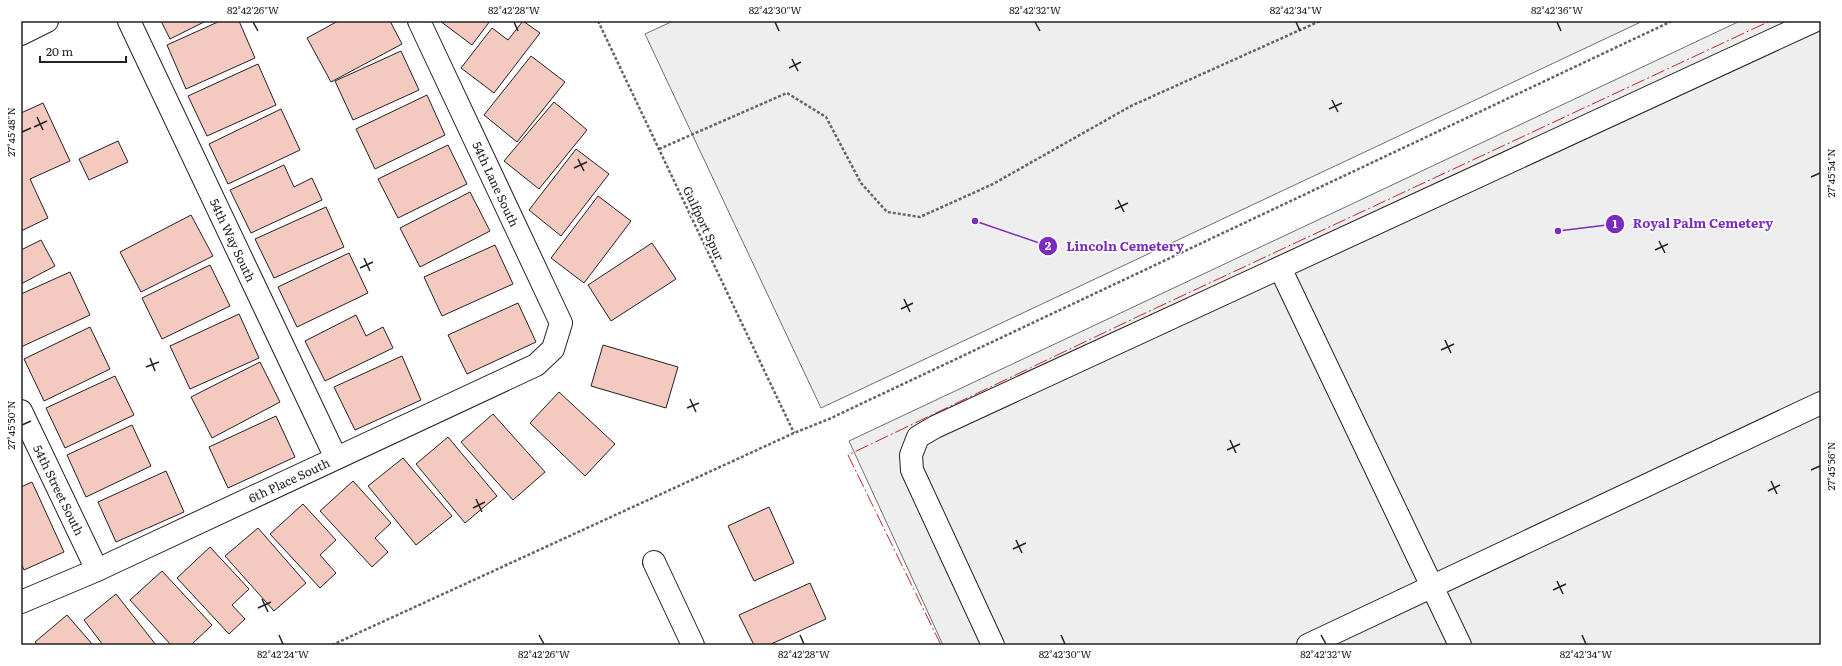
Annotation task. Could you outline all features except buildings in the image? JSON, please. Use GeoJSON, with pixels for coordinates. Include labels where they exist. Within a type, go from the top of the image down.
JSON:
{"type":"FeatureCollection","features":[{"type":"Feature","properties":{"kind":"street"},"geometry":{"type":"LineString","coordinates":[[21,34],[47,21]]}},
{"type":"Feature","properties":{"kind":"street","name":"54th Way South"},"geometry":{"type":"LineString","coordinates":[[129,21],[336,458]]}},
{"type":"Feature","properties":{"kind":"street","name":"54th Lane South"},"geometry":{"type":"LineString","coordinates":[[419,21],[560,322],[553,349]]}},
{"type":"Feature","properties":{"kind":"street"},"geometry":{"type":"LineString","coordinates":[[993,645],[912,470],[912,455],[918,437],[935,427],[1814,21]]}},
{"type":"Feature","properties":{"kind":"street"},"geometry":{"type":"LineString","coordinates":[[1280,268],[1460,645]]}},
{"type":"Feature","properties":{"kind":"street","name":"6th Place South"},"geometry":{"type":"LineString","coordinates":[[21,602],[97,570],[536,365],[553,349]]}},
{"type":"Feature","properties":{"kind":"street"},"geometry":{"type":"LineString","coordinates":[[1308,645],[1821,403]]}},
{"type":"Feature","properties":{"kind":"street","name":"54th Street South"},"geometry":{"type":"LineString","coordinates":[[21,411],[97,570]]}},
{"type":"Feature","properties":{"kind":"street"},"geometry":{"type":"LineString","coordinates":[[654,562],[693,645]]}},
{"type":"Feature","properties":{"kind":"path","name":"Gulfport Spur"},"geometry":{"type":"LineString","coordinates":[[598,21],[794,433]]}},
{"type":"Feature","properties":{"kind":"path"},"geometry":{"type":"LineString","coordinates":[[659,150],[786,93],[826,117],[861,183],[887,212],[920,217],[992,184],[1131,106],[1320,21]]}},
{"type":"Feature","properties":{"kind":"path"},"geometry":{"type":"LineString","coordinates":[[332,645],[836,415],[1672,21]]}},
{"type":"Feature","properties":{"kind":"shaded area"},"geometry":{"type":"Polygon","coordinates":[[[673,21],[1643,21],[821,408],[645,34],[673,21]]]}},
{"type":"Feature","properties":{"kind":"shaded area"},"geometry":{"type":"Polygon","coordinates":[[[1740,21],[1821,21],[1821,645],[943,645],[849,441],[1740,21]]]}},
{"type":"Feature","properties":{"kind":"power"},"geometry":{"type":"LineString","coordinates":[[941,645],[848,455],[1139,316],[1770,21]]}},
{"type":"Feature","properties":{"kind":"place","name":"Lincoln Cemetery"},"geometry":{"type":"Point","coordinates":[975,221]}},
{"type":"Feature","properties":{"kind":"place","name":"Royal Palm Cemetery"},"geometry":{"type":"Point","coordinates":[1558,231]}}]}
